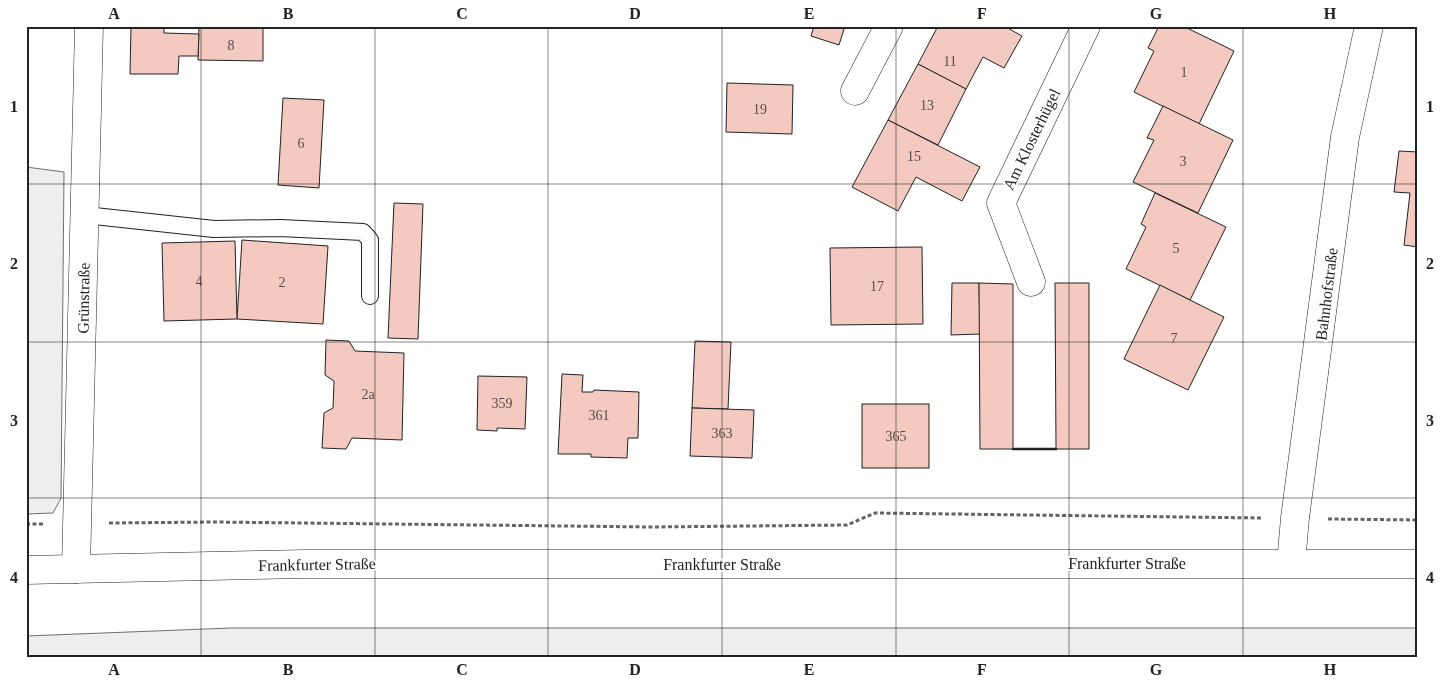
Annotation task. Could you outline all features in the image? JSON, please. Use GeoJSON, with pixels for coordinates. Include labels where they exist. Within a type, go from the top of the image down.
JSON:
{"type":"FeatureCollection","features":[{"type":"Feature","properties":{"kind":"street","name":"Grünstraße"},"geometry":{"type":"LineString","coordinates":[[76,569],[89,26]]}},
{"type":"Feature","properties":{"kind":"street"},"geometry":{"type":"LineString","coordinates":[[855,91],[889,26]]}},
{"type":"Feature","properties":{"kind":"street","name":"Am Klosterhügel"},"geometry":{"type":"LineString","coordinates":[[1031,282],[1001,203],[1086,26]]}},
{"type":"Feature","properties":{"kind":"street","name":"Bahnhofstraße"},"geometry":{"type":"LineString","coordinates":[[1291,563],[1295,518],[1346,137],[1369,26]]}},
{"type":"Feature","properties":{"kind":"street","name":"Frankfurter Straße"},"geometry":{"type":"LineString","coordinates":[[26,570],[306,564],[1418,564]]}},
{"type":"Feature","properties":{"kind":"lane"},"geometry":{"type":"LineString","coordinates":[[85,215],[214,229],[280,228],[363,232],[370,240],[370,296]]}},
{"type":"Feature","properties":{"kind":"path"},"geometry":{"type":"LineString","coordinates":[[26,524],[215,522],[652,527],[847,525],[875,513],[1418,520]]}},
{"type":"Feature","properties":{"kind":"shaded area"},"geometry":{"type":"Polygon","coordinates":[[[26,167],[64,172],[61,498],[53,513],[26,514],[26,167]]]}},
{"type":"Feature","properties":{"kind":"shaded area"},"geometry":{"type":"Polygon","coordinates":[[[231,628],[1418,628],[1418,657],[26,657],[26,636],[231,628]]]}},
{"type":"Feature","properties":{"kind":"building"},"geometry":{"type":"Polygon","coordinates":[[[199,26],[263,26],[263,61],[198,60],[199,26]]]}},
{"type":"Feature","properties":{"kind":"building"},"geometry":{"type":"Polygon","coordinates":[[[814,26],[845,26],[839,45],[811,36],[814,26]]]}},
{"type":"Feature","properties":{"kind":"building"},"geometry":{"type":"Polygon","coordinates":[[[938,26],[1004,26],[1022,36],[1004,68],[983,57],[966,89],[918,64],[938,26]]]}},
{"type":"Feature","properties":{"kind":"building"},"geometry":{"type":"Polygon","coordinates":[[[1159,26],[1183,26],[1234,51],[1199,124],[1134,92],[1154,51],[1148,48],[1159,26]]]}},
{"type":"Feature","properties":{"kind":"building"},"geometry":{"type":"Polygon","coordinates":[[[131,27],[164,27],[164,33],[199,34],[198,56],[179,56],[178,74],[130,74],[131,27]]]}},
{"type":"Feature","properties":{"kind":"building"},"geometry":{"type":"Polygon","coordinates":[[[918,64],[966,89],[938,145],[888,120],[918,64]]]}},
{"type":"Feature","properties":{"kind":"building"},"geometry":{"type":"Polygon","coordinates":[[[727,83],[793,85],[792,134],[726,132],[727,83]]]}},
{"type":"Feature","properties":{"kind":"building"},"geometry":{"type":"Polygon","coordinates":[[[283,98],[324,100],[319,188],[278,185],[283,98]]]}},
{"type":"Feature","properties":{"kind":"building"},"geometry":{"type":"Polygon","coordinates":[[[1163,106],[1233,140],[1198,213],[1133,182],[1154,140],[1147,138],[1163,106]]]}},
{"type":"Feature","properties":{"kind":"building"},"geometry":{"type":"Polygon","coordinates":[[[888,120],[980,167],[962,201],[916,177],[898,211],[852,187],[888,120]]]}},
{"type":"Feature","properties":{"kind":"building"},"geometry":{"type":"Polygon","coordinates":[[[1399,151],[1418,152],[1418,247],[1404,245],[1410,193],[1394,192],[1399,151]]]}},
{"type":"Feature","properties":{"kind":"building"},"geometry":{"type":"Polygon","coordinates":[[[1155,193],[1226,227],[1190,300],[1126,269],[1146,227],[1141,224],[1155,193]]]}},
{"type":"Feature","properties":{"kind":"building"},"geometry":{"type":"Polygon","coordinates":[[[394,203],[423,204],[418,339],[388,338],[394,203]]]}},
{"type":"Feature","properties":{"kind":"building"},"geometry":{"type":"Polygon","coordinates":[[[242,240],[328,246],[323,324],[237,319],[242,240]]]}},
{"type":"Feature","properties":{"kind":"building"},"geometry":{"type":"Polygon","coordinates":[[[235,241],[237,319],[164,321],[162,243],[235,241]]]}},
{"type":"Feature","properties":{"kind":"building"},"geometry":{"type":"Polygon","coordinates":[[[922,247],[923,324],[831,325],[830,248],[922,247]]]}},
{"type":"Feature","properties":{"kind":"building"},"geometry":{"type":"Polygon","coordinates":[[[952,283],[979,283],[980,334],[951,335],[952,283]]]}},
{"type":"Feature","properties":{"kind":"building"},"geometry":{"type":"Polygon","coordinates":[[[979,283],[1013,284],[1013,449],[980,449],[979,283]]]}},
{"type":"Feature","properties":{"kind":"building"},"geometry":{"type":"Polygon","coordinates":[[[1055,283],[1089,283],[1089,449],[1056,449],[1055,283]]]}},
{"type":"Feature","properties":{"kind":"building"},"geometry":{"type":"Polygon","coordinates":[[[1160,285],[1224,317],[1188,390],[1124,359],[1160,285]]]}},
{"type":"Feature","properties":{"kind":"building"},"geometry":{"type":"Polygon","coordinates":[[[326,340],[349,341],[355,351],[404,353],[402,440],[352,438],[346,449],[322,448],[324,413],[333,408],[334,381],[325,375],[326,340]]]}},
{"type":"Feature","properties":{"kind":"building"},"geometry":{"type":"Polygon","coordinates":[[[695,341],[731,342],[728,409],[692,408],[695,341]]]}},
{"type":"Feature","properties":{"kind":"building"},"geometry":{"type":"Polygon","coordinates":[[[562,374],[583,375],[582,392],[593,392],[594,390],[639,392],[638,438],[628,438],[627,458],[591,457],[591,454],[558,454],[562,374]]]}},
{"type":"Feature","properties":{"kind":"building"},"geometry":{"type":"Polygon","coordinates":[[[478,376],[527,377],[525,429],[497,428],[497,431],[477,430],[478,376]]]}},
{"type":"Feature","properties":{"kind":"building"},"geometry":{"type":"Polygon","coordinates":[[[862,404],[929,404],[929,468],[862,468],[862,404]]]}},
{"type":"Feature","properties":{"kind":"building"},"geometry":{"type":"Polygon","coordinates":[[[692,408],[754,410],[752,458],[690,456],[692,408]]]}},
{"type":"Feature","properties":{"kind":"wall"},"geometry":{"type":"LineString","coordinates":[[1013,449],[1056,449]]}}]}
